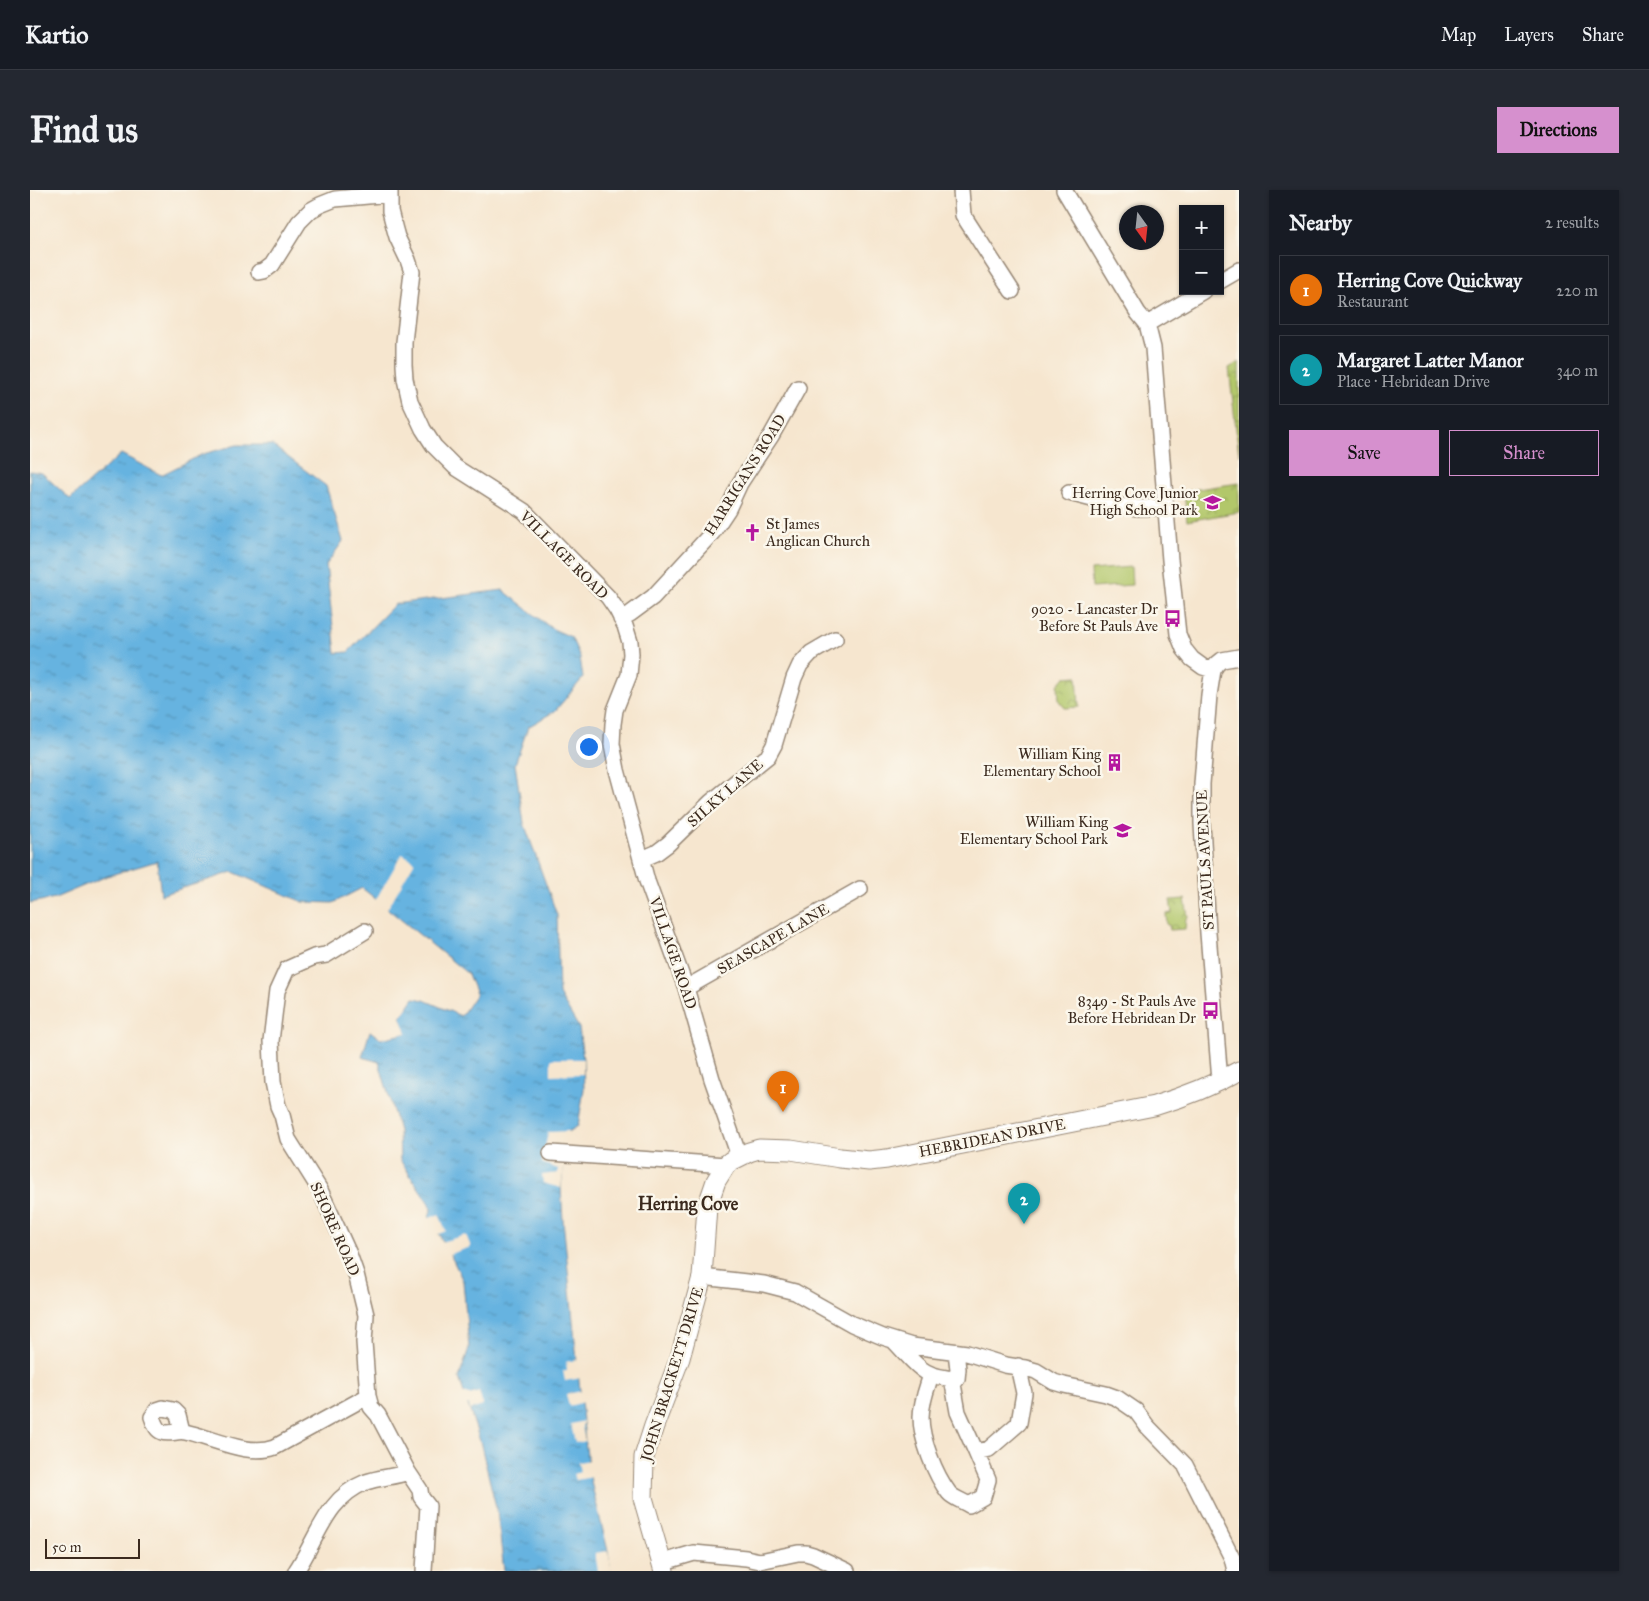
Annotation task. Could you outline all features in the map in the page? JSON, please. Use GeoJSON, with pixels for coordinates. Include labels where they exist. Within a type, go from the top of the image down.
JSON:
{"type":"FeatureCollection","features":[{"type":"Feature","properties":{"kind":"main road","name":"HEBRIDEAN DRIVE"},"geometry":{"type":"LineString","coordinates":[[732,1161],[759,1149],[773,1149],[869,1161],[887,1159],[1154,1106],[1187,1096],[1239,1071]]}},
{"type":"Feature","properties":{"kind":"main road","name":"JOHN BRACKETT DRIVE"},"geometry":{"type":"LineString","coordinates":[[663,1567],[643,1498],[644,1457],[680,1358],[702,1277],[707,1207],[716,1181],[732,1161]]}},
{"type":"Feature","properties":{"kind":"street"},"geometry":{"type":"LineString","coordinates":[[968,190],[961,190],[963,215],[1012,291]]}},
{"type":"Feature","properties":{"kind":"street"},"geometry":{"type":"LineString","coordinates":[[1064,190],[1138,313],[1147,324],[1153,348],[1170,563],[1178,634],[1184,649],[1192,659],[1203,667],[1213,670],[1222,660],[1239,657]]}},
{"type":"Feature","properties":{"kind":"street"},"geometry":{"type":"LineString","coordinates":[[259,272],[272,265],[299,222],[311,210],[335,199],[390,192]]}},
{"type":"Feature","properties":{"kind":"street","name":"VILLAGE ROAD"},"geometry":{"type":"LineString","coordinates":[[390,192],[390,211],[397,237],[412,272],[404,365],[410,401],[422,429],[434,446],[455,467],[524,511],[602,590],[617,610],[630,642],[631,662],[626,683],[615,710],[612,744],[647,881],[686,988],[712,1079],[732,1161]]}},
{"type":"Feature","properties":{"kind":"street"},"geometry":{"type":"LineString","coordinates":[[1224,279],[1239,270]]}},
{"type":"Feature","properties":{"kind":"street"},"geometry":{"type":"LineString","coordinates":[[1147,324],[1196,295]]}},
{"type":"Feature","properties":{"kind":"street","name":"HARRIGANS ROAD"},"geometry":{"type":"LineString","coordinates":[[621,619],[653,597],[712,533],[728,509],[740,483],[771,436],[798,388]]}},
{"type":"Feature","properties":{"kind":"street"},"geometry":{"type":"LineString","coordinates":[[1069,492],[1119,506],[1139,508],[1166,506]]}},
{"type":"Feature","properties":{"kind":"street","name":"SILKY LANE"},"geometry":{"type":"LineString","coordinates":[[642,859],[656,853],[668,844],[706,806],[768,756],[776,739],[794,678],[800,665],[811,654],[835,639]]}},
{"type":"Feature","properties":{"kind":"street","name":"ST PAULS AVENUE"},"geometry":{"type":"LineString","coordinates":[[1213,670],[1209,695],[1201,806],[1208,933],[1220,1081]]}},
{"type":"Feature","properties":{"kind":"street","name":"SEASCAPE LANE"},"geometry":{"type":"LineString","coordinates":[[686,988],[860,889]]}},
{"type":"Feature","properties":{"kind":"street","name":"SHORE ROAD"},"geometry":{"type":"LineString","coordinates":[[365,932],[326,955],[314,957],[288,969],[278,991],[271,1042],[273,1082],[288,1139],[320,1190],[356,1274],[366,1314],[364,1342],[368,1396],[371,1407],[378,1415],[408,1472],[420,1490],[421,1498],[428,1506],[424,1571]]}},
{"type":"Feature","properties":{"kind":"street"},"geometry":{"type":"LineString","coordinates":[[551,1153],[732,1161]]}},
{"type":"Feature","properties":{"kind":"street"},"geometry":{"type":"LineString","coordinates":[[702,1277],[764,1284],[795,1292],[868,1332],[894,1341],[912,1346],[967,1353],[1005,1365],[1018,1366],[1036,1371],[1064,1386],[1117,1398],[1136,1411],[1147,1426],[1185,1465],[1232,1558],[1235,1571]]}},
{"type":"Feature","properties":{"kind":"street"},"geometry":{"type":"LineString","coordinates":[[894,1341],[924,1373],[939,1378],[957,1379]]}},
{"type":"Feature","properties":{"kind":"street"},"geometry":{"type":"LineString","coordinates":[[931,1375],[921,1416],[924,1437],[936,1471],[950,1494],[969,1504],[982,1498],[988,1480],[958,1412],[953,1384],[957,1379],[958,1369],[956,1352]]}},
{"type":"Feature","properties":{"kind":"street"},"geometry":{"type":"LineString","coordinates":[[976,1452],[989,1449],[1019,1423],[1024,1393],[1018,1366]]}},
{"type":"Feature","properties":{"kind":"street"},"geometry":{"type":"LineString","coordinates":[[182,1431],[245,1449],[266,1450],[275,1447],[368,1396]]}},
{"type":"Feature","properties":{"kind":"street"},"geometry":{"type":"LineString","coordinates":[[296,1571],[325,1517],[348,1491],[368,1481],[408,1472]]}},
{"type":"Feature","properties":{"kind":"street"},"geometry":{"type":"LineString","coordinates":[[663,1567],[667,1560],[694,1553],[760,1561],[806,1553],[847,1571]]}},
{"type":"Feature","properties":{"kind":"green space"},"geometry":{"type":"Polygon","coordinates":[[[1239,362],[1239,455],[1229,368],[1239,362]]]}},
{"type":"Feature","properties":{"kind":"green space","name":"Herring Cove Junior High School Park"},"geometry":{"type":"Polygon","coordinates":[[[1239,483],[1239,512],[1187,521],[1184,491],[1239,483]]]}},
{"type":"Feature","properties":{"kind":"green space"},"geometry":{"type":"Polygon","coordinates":[[[1131,567],[1132,585],[1092,588],[1091,570],[1131,567]]]}},
{"type":"Feature","properties":{"kind":"green space"},"geometry":{"type":"Polygon","coordinates":[[[1077,676],[1079,707],[1065,708],[1059,701],[1058,685],[1065,677],[1077,676]]]}},
{"type":"Feature","properties":{"kind":"green space"},"geometry":{"type":"Polygon","coordinates":[[[1185,899],[1188,917],[1186,918],[1185,929],[1170,930],[1169,925],[1167,925],[1166,914],[1172,913],[1170,900],[1185,899]]]}},
{"type":"Feature","properties":{"kind":"water"},"geometry":{"type":"Polygon","coordinates":[[[237,445],[272,445],[326,486],[343,541],[326,565],[336,653],[348,652],[395,604],[503,590],[551,628],[571,637],[580,657],[583,678],[555,711],[528,727],[515,764],[524,823],[557,915],[559,994],[579,1028],[583,1059],[584,1089],[578,1126],[567,1133],[561,1188],[585,1441],[591,1482],[611,1571],[504,1571],[497,1511],[480,1441],[459,1378],[469,1348],[463,1281],[429,1216],[432,1208],[400,1160],[399,1131],[379,1062],[362,1057],[370,1031],[381,1039],[406,1033],[401,1017],[414,998],[424,1000],[461,1016],[476,994],[468,974],[362,888],[333,903],[303,902],[233,872],[161,895],[157,861],[107,876],[55,898],[30,903],[30,471],[42,473],[70,499],[121,454],[161,475],[203,454],[237,445]]]}},
{"type":"Feature","properties":{"kind":"pier"},"geometry":{"type":"Polygon","coordinates":[[[402,854],[415,861],[386,911],[375,901],[402,854]]]}},
{"type":"Feature","properties":{"kind":"pier"},"geometry":{"type":"Polygon","coordinates":[[[403,1010],[401,1017],[407,1033],[379,1038],[379,1034],[381,1036],[403,1031],[399,1017],[403,1010]]]}},
{"type":"Feature","properties":{"kind":"pier"},"geometry":{"type":"Polygon","coordinates":[[[551,1059],[583,1059],[583,1074],[551,1075],[551,1059]]]}},
{"type":"Feature","properties":{"kind":"pier"},"geometry":{"type":"Polygon","coordinates":[[[569,1131],[561,1188],[543,1183],[542,1175],[558,1173],[558,1169],[542,1163],[548,1132],[569,1131]]]}},
{"type":"Feature","properties":{"kind":"pier"},"geometry":{"type":"Polygon","coordinates":[[[439,1214],[446,1231],[436,1235],[428,1219],[439,1214]]]}},
{"type":"Feature","properties":{"kind":"pier"},"geometry":{"type":"Polygon","coordinates":[[[466,1235],[471,1247],[447,1255],[441,1242],[466,1235]]]}},
{"type":"Feature","properties":{"kind":"pier"},"geometry":{"type":"Polygon","coordinates":[[[579,1359],[581,1378],[565,1381],[563,1371],[567,1370],[566,1362],[579,1359]]]}},
{"type":"Feature","properties":{"kind":"pier"},"geometry":{"type":"Polygon","coordinates":[[[583,1391],[584,1402],[569,1406],[566,1394],[583,1391]]]}},
{"type":"Feature","properties":{"kind":"pier"},"geometry":{"type":"Polygon","coordinates":[[[479,1392],[483,1406],[470,1410],[469,1404],[465,1405],[462,1395],[479,1392]]]}},
{"type":"Feature","properties":{"kind":"pier"},"geometry":{"type":"Polygon","coordinates":[[[584,1421],[582,1426],[585,1441],[575,1443],[571,1424],[584,1421]]]}},
{"type":"Feature","properties":{"kind":"pier"},"geometry":{"type":"Polygon","coordinates":[[[591,1460],[593,1477],[576,1480],[574,1474],[580,1472],[578,1462],[591,1460]]]}},
{"type":"Feature","properties":{"kind":"pier"},"geometry":{"type":"Polygon","coordinates":[[[608,1551],[612,1571],[598,1571],[595,1553],[608,1551]]]}},
{"type":"Feature","properties":{"kind":"place","name":"Herring Cove Junior High School Park"},"geometry":{"type":"Point","coordinates":[1212,502]}},
{"type":"Feature","properties":{"kind":"place","name":"St James Anglican Church"},"geometry":{"type":"Point","coordinates":[752,533]}},
{"type":"Feature","properties":{"kind":"place","name":"9020 - Lancaster Dr Before St Pauls Ave"},"geometry":{"type":"Point","coordinates":[1172,618]}},
{"type":"Feature","properties":{"kind":"place","name":"William King Elementary School"},"geometry":{"type":"Point","coordinates":[1115,763]}},
{"type":"Feature","properties":{"kind":"place","name":"William King Elementary School Park"},"geometry":{"type":"Point","coordinates":[1122,831]}},
{"type":"Feature","properties":{"kind":"place","name":"8349 - St Pauls Ave Before Hebridean Dr"},"geometry":{"type":"Point","coordinates":[1210,1010]}},
{"type":"Feature","properties":{"kind":"place","name":"Herring Cove Quickway"},"geometry":{"type":"Point","coordinates":[783,1112]}},
{"type":"Feature","properties":{"kind":"place","name":"Margaret Latter Manor"},"geometry":{"type":"Point","coordinates":[1024,1224]}},
{"type":"Feature","properties":{"kind":"district","name":"Herring Cove"},"geometry":{"type":"Point","coordinates":[688,1204]}}]}
